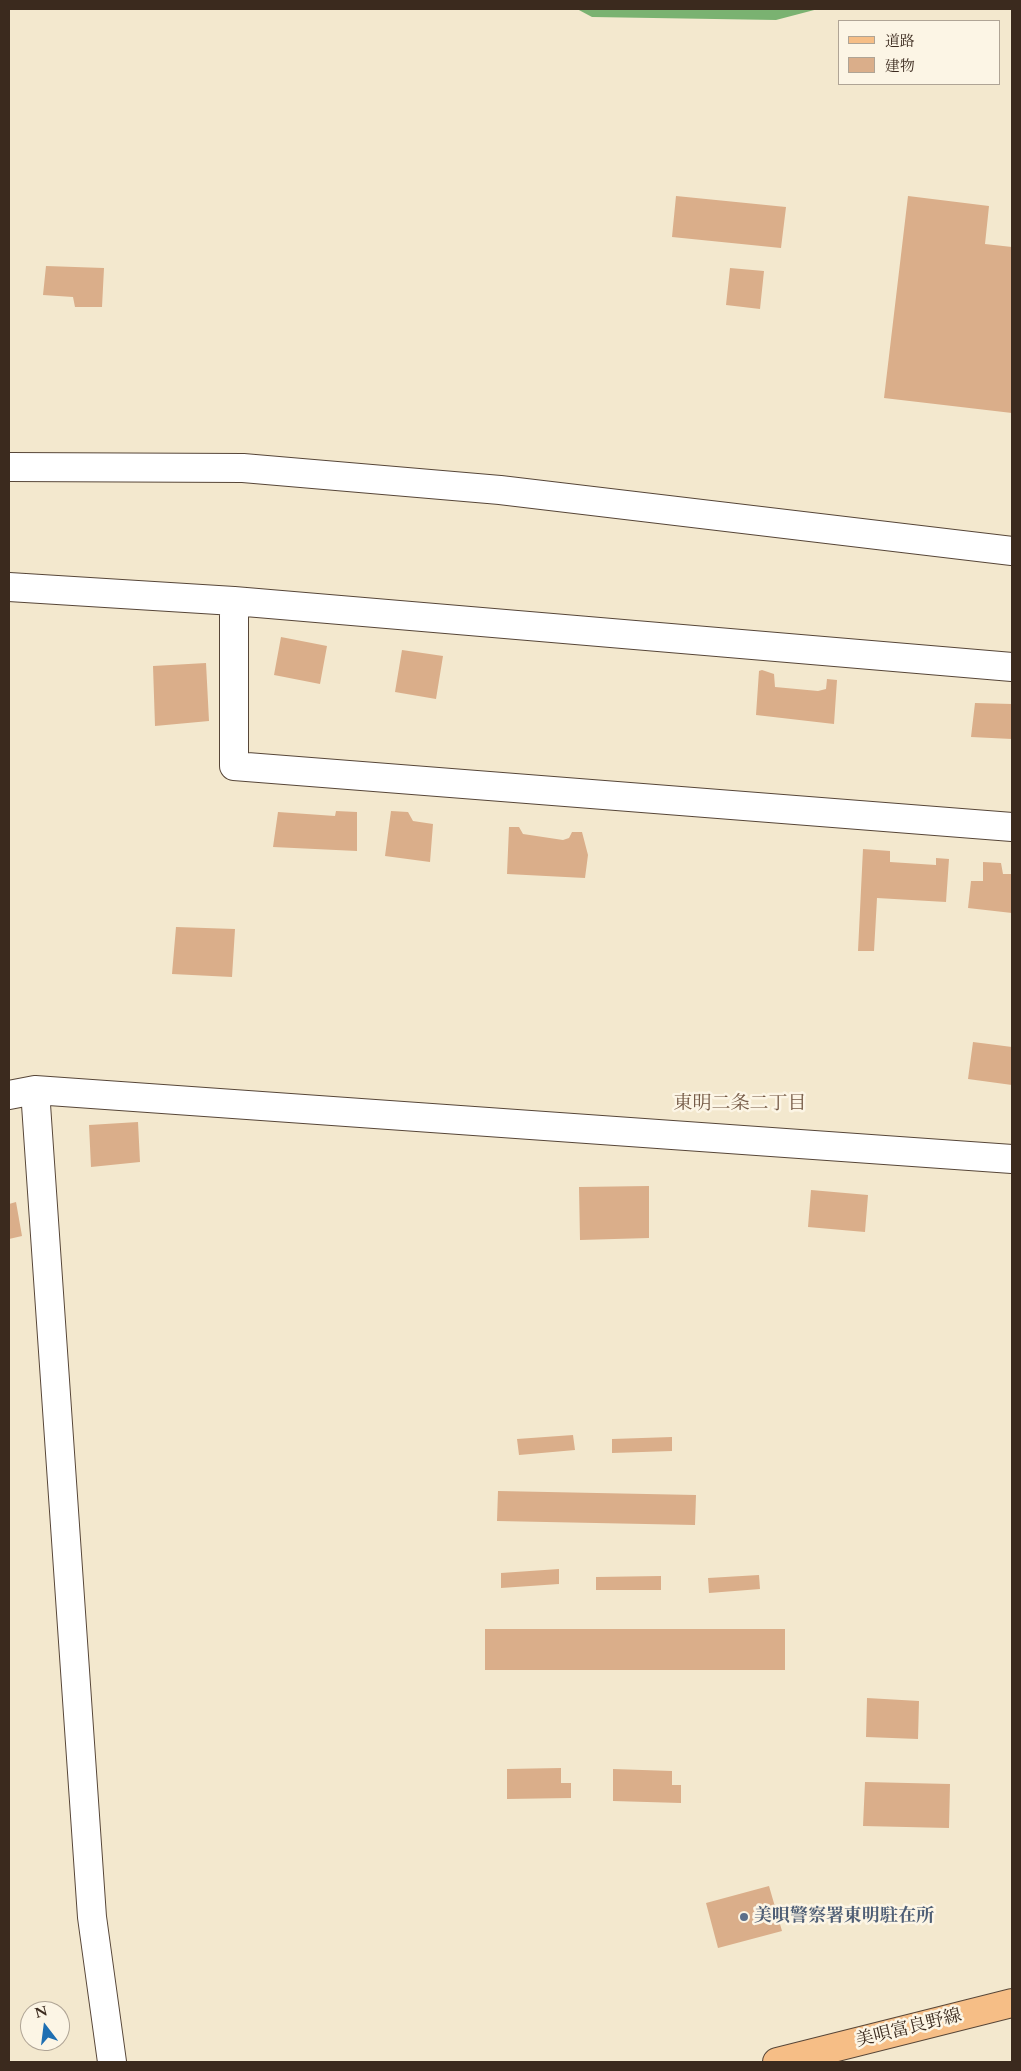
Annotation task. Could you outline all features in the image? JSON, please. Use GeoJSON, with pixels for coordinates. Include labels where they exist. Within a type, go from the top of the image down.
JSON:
{"type":"FeatureCollection","features":[{"type":"Feature","properties":{"kind":"main road","name":"美唄富良野線"},"geometry":{"type":"LineString","coordinates":[[777,2062],[1012,2004]]}},
{"type":"Feature","properties":{"kind":"street"},"geometry":{"type":"LineString","coordinates":[[9,467],[243,468],[500,490],[1012,550]]}},
{"type":"Feature","properties":{"kind":"street"},"geometry":{"type":"LineString","coordinates":[[9,587],[234,601],[1012,667]]}},
{"type":"Feature","properties":{"kind":"street"},"geometry":{"type":"LineString","coordinates":[[234,601],[234,766],[1012,827]]}},
{"type":"Feature","properties":{"kind":"street"},"geometry":{"type":"LineString","coordinates":[[9,1077],[36,1090]]}},
{"type":"Feature","properties":{"kind":"street"},"geometry":{"type":"LineString","coordinates":[[36,1090],[92,1918],[112,2062]]}},
{"type":"Feature","properties":{"kind":"street"},"geometry":{"type":"LineString","coordinates":[[9,1095],[36,1090],[1012,1159]]}},
{"type":"Feature","properties":{"kind":"green space"},"geometry":{"type":"Polygon","coordinates":[[[577,9],[818,9],[776,20],[592,17],[577,9]]]}},
{"type":"Feature","properties":{"kind":"building"},"geometry":{"type":"Polygon","coordinates":[[[676,196],[786,207],[781,248],[672,237],[676,196]]]}},
{"type":"Feature","properties":{"kind":"building"},"geometry":{"type":"Polygon","coordinates":[[[908,196],[989,206],[985,244],[1012,247],[1012,413],[884,398],[908,196]]]}},
{"type":"Feature","properties":{"kind":"building"},"geometry":{"type":"Polygon","coordinates":[[[46,266],[104,268],[102,307],[75,307],[73,297],[43,295],[46,266]]]}},
{"type":"Feature","properties":{"kind":"building"},"geometry":{"type":"Polygon","coordinates":[[[730,268],[764,271],[760,309],[726,305],[730,268]]]}},
{"type":"Feature","properties":{"kind":"building"},"geometry":{"type":"Polygon","coordinates":[[[281,637],[327,646],[320,684],[274,675],[281,637]]]}},
{"type":"Feature","properties":{"kind":"building"},"geometry":{"type":"Polygon","coordinates":[[[402,650],[443,656],[436,699],[395,692],[402,650]]]}},
{"type":"Feature","properties":{"kind":"building"},"geometry":{"type":"Polygon","coordinates":[[[206,663],[209,721],[155,726],[153,666],[206,663]]]}},
{"type":"Feature","properties":{"kind":"building"},"geometry":{"type":"Polygon","coordinates":[[[762,670],[774,674],[775,687],[818,691],[826,689],[827,679],[837,680],[834,724],[756,715],[759,671],[762,670]]]}},
{"type":"Feature","properties":{"kind":"building"},"geometry":{"type":"Polygon","coordinates":[[[975,703],[1012,704],[1012,739],[971,737],[975,703]]]}},
{"type":"Feature","properties":{"kind":"building"},"geometry":{"type":"Polygon","coordinates":[[[336,811],[357,812],[357,851],[273,847],[278,812],[335,816],[336,811]]]}},
{"type":"Feature","properties":{"kind":"building"},"geometry":{"type":"Polygon","coordinates":[[[391,811],[408,812],[413,821],[433,824],[430,862],[385,856],[391,811]]]}},
{"type":"Feature","properties":{"kind":"building"},"geometry":{"type":"Polygon","coordinates":[[[509,827],[519,827],[523,834],[563,840],[569,838],[572,832],[582,832],[588,855],[585,878],[507,874],[509,827]]]}},
{"type":"Feature","properties":{"kind":"building"},"geometry":{"type":"Polygon","coordinates":[[[863,849],[890,851],[890,862],[936,865],[936,858],[949,859],[946,902],[877,898],[874,951],[858,951],[863,849]]]}},
{"type":"Feature","properties":{"kind":"building"},"geometry":{"type":"Polygon","coordinates":[[[983,862],[1001,863],[1003,874],[1012,874],[1012,913],[968,908],[971,881],[983,881],[983,862]]]}},
{"type":"Feature","properties":{"kind":"building"},"geometry":{"type":"Polygon","coordinates":[[[176,927],[235,929],[232,977],[172,974],[176,927]]]}},
{"type":"Feature","properties":{"kind":"building"},"geometry":{"type":"Polygon","coordinates":[[[973,1042],[1012,1047],[1012,1085],[968,1079],[973,1042]]]}},
{"type":"Feature","properties":{"kind":"building"},"geometry":{"type":"Polygon","coordinates":[[[138,1122],[140,1162],[91,1167],[89,1125],[138,1122]]]}},
{"type":"Feature","properties":{"kind":"building"},"geometry":{"type":"Polygon","coordinates":[[[649,1186],[649,1238],[580,1240],[579,1187],[649,1186]]]}},
{"type":"Feature","properties":{"kind":"building"},"geometry":{"type":"Polygon","coordinates":[[[811,1190],[868,1195],[865,1232],[808,1227],[811,1190]]]}},
{"type":"Feature","properties":{"kind":"building"},"geometry":{"type":"Polygon","coordinates":[[[16,1202],[22,1236],[9,1239],[9,1204],[16,1202]]]}},
{"type":"Feature","properties":{"kind":"building"},"geometry":{"type":"Polygon","coordinates":[[[573,1435],[575,1450],[519,1455],[517,1439],[573,1435]]]}},
{"type":"Feature","properties":{"kind":"building"},"geometry":{"type":"Polygon","coordinates":[[[672,1437],[672,1451],[612,1453],[612,1439],[672,1437]]]}},
{"type":"Feature","properties":{"kind":"building"},"geometry":{"type":"Polygon","coordinates":[[[498,1491],[696,1495],[695,1525],[497,1521],[498,1491]]]}},
{"type":"Feature","properties":{"kind":"building"},"geometry":{"type":"Polygon","coordinates":[[[559,1569],[559,1584],[501,1588],[501,1573],[559,1569]]]}},
{"type":"Feature","properties":{"kind":"building"},"geometry":{"type":"Polygon","coordinates":[[[759,1575],[760,1589],[709,1593],[708,1578],[759,1575]]]}},
{"type":"Feature","properties":{"kind":"building"},"geometry":{"type":"Polygon","coordinates":[[[661,1576],[661,1590],[596,1590],[596,1577],[661,1576]]]}},
{"type":"Feature","properties":{"kind":"building"},"geometry":{"type":"Polygon","coordinates":[[[485,1629],[785,1629],[785,1670],[485,1670],[485,1629]]]}},
{"type":"Feature","properties":{"kind":"building"},"geometry":{"type":"Polygon","coordinates":[[[867,1698],[919,1701],[918,1739],[866,1737],[867,1698]]]}},
{"type":"Feature","properties":{"kind":"building"},"geometry":{"type":"Polygon","coordinates":[[[561,1768],[561,1783],[571,1783],[571,1798],[507,1799],[507,1769],[561,1768]]]}},
{"type":"Feature","properties":{"kind":"building"},"geometry":{"type":"Polygon","coordinates":[[[613,1769],[672,1771],[672,1785],[681,1785],[681,1803],[613,1801],[613,1769]]]}},
{"type":"Feature","properties":{"kind":"building"},"geometry":{"type":"Polygon","coordinates":[[[865,1782],[950,1784],[949,1828],[863,1826],[865,1782]]]}},
{"type":"Feature","properties":{"kind":"building","name":"美唄警察署東明駐在所"},"geometry":{"type":"Polygon","coordinates":[[[769,1886],[782,1931],[718,1948],[706,1903],[769,1886]]]}},
{"type":"Feature","properties":{"kind":"place","name":"美唄警察署東明駐在所"},"geometry":{"type":"Point","coordinates":[744,1917]}},
{"type":"Feature","properties":{"kind":"district","name":"東明二条二丁目"},"geometry":{"type":"Point","coordinates":[740,1105]}}]}
